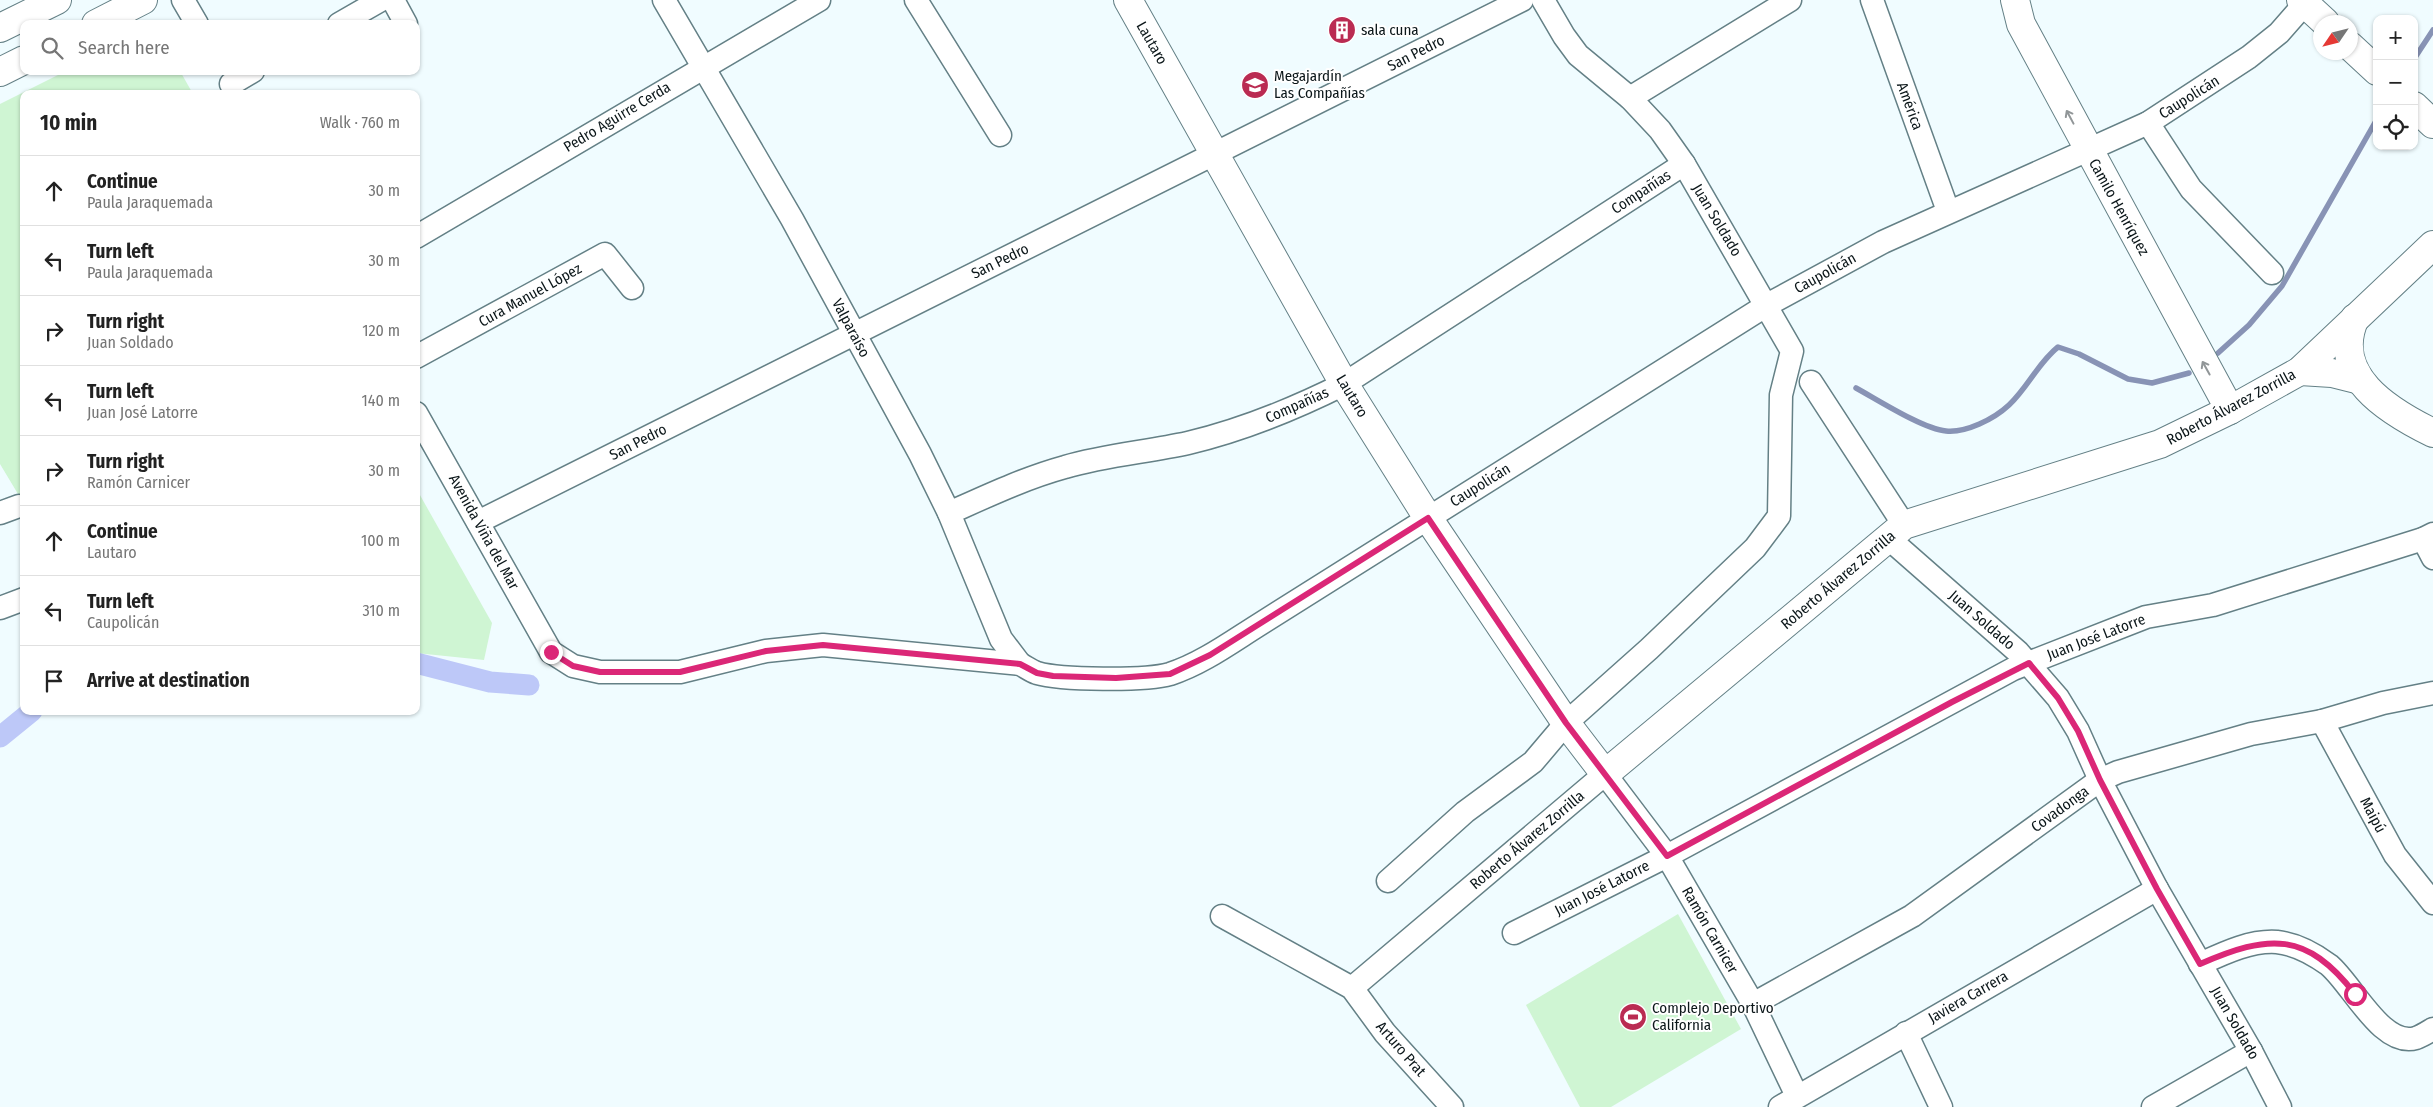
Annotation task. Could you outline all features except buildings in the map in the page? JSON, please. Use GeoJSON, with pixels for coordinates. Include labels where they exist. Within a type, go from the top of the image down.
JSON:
{"type":"FeatureCollection","features":[{"type":"Feature","properties":{"kind":"street"},"geometry":{"type":"LineString","coordinates":[[0,28],[57,0]]}},
{"type":"Feature","properties":{"kind":"street"},"geometry":{"type":"LineString","coordinates":[[104,20],[143,0]]}},
{"type":"Feature","properties":{"kind":"street"},"geometry":{"type":"LineString","coordinates":[[183,0],[195,20]]}},
{"type":"Feature","properties":{"kind":"street"},"geometry":{"type":"LineString","coordinates":[[350,20],[381,0]]}},
{"type":"Feature","properties":{"kind":"street"},"geometry":{"type":"LineString","coordinates":[[393,0],[404,20]]}},
{"type":"Feature","properties":{"kind":"street","name":"Valparaíso"},"geometry":{"type":"LineString","coordinates":[[664,0],[792,219],[920,454],[949,512],[1001,639],[1020,664]]}},
{"type":"Feature","properties":{"kind":"street","name":"Pedro Aguirre Cerda"},"geometry":{"type":"LineString","coordinates":[[420,235],[703,66],[820,0]]}},
{"type":"Feature","properties":{"kind":"street"},"geometry":{"type":"LineString","coordinates":[[916,0],[1000,135]]}},
{"type":"Feature","properties":{"kind":"street","name":"Lautaro"},"geometry":{"type":"LineString","coordinates":[[1128,0],[1344,384],[1428,518],[1566,723],[1604,774]]}},
{"type":"Feature","properties":{"kind":"street","name":"San Pedro"},"geometry":{"type":"LineString","coordinates":[[478,522],[1522,0]]}},
{"type":"Feature","properties":{"kind":"street","name":"Juan Soldado"},"geometry":{"type":"LineString","coordinates":[[1544,0],[1564,36],[1578,55],[1630,98],[1660,130],[1684,164],[1792,351],[1781,395],[1779,516],[1755,548],[1649,649],[1566,723]]}},
{"type":"Feature","properties":{"kind":"street"},"geometry":{"type":"LineString","coordinates":[[1630,98],[1790,0]]}},
{"type":"Feature","properties":{"kind":"street","name":"América"},"geometry":{"type":"LineString","coordinates":[[1872,0],[1948,211]]}},
{"type":"Feature","properties":{"kind":"street","name":"Camilo Henríquez"},"geometry":{"type":"LineString","coordinates":[[2015,0],[2021,24],[2230,410]]}},
{"type":"Feature","properties":{"kind":"street"},"geometry":{"type":"LineString","coordinates":[[2305,1],[2319,15]]}},
{"type":"Feature","properties":{"kind":"street","name":"Caupolicán"},"geometry":{"type":"LineString","coordinates":[[551,652],[573,666],[600,672],[680,672],[766,651],[823,645],[1020,664],[1037,673],[1053,676],[1116,678],[1170,674],[1210,655],[1767,305],[1882,242],[2148,123],[2218,80],[2250,57],[2279,33],[2305,1]]}},
{"type":"Feature","properties":{"kind":"street"},"geometry":{"type":"LineString","coordinates":[[2358,53],[2373,67]]}},
{"type":"Feature","properties":{"kind":"street"},"geometry":{"type":"LineString","coordinates":[[0,72],[20,62]]}},
{"type":"Feature","properties":{"kind":"street"},"geometry":{"type":"LineString","coordinates":[[230,83],[246,75]]}},
{"type":"Feature","properties":{"kind":"street"},"geometry":{"type":"LineString","coordinates":[[2418,110],[2433,124]]}},
{"type":"Feature","properties":{"kind":"street"},"geometry":{"type":"LineString","coordinates":[[2148,123],[2191,189],[2272,273]]}},
{"type":"Feature","properties":{"kind":"street","name":"Compañías"},"geometry":{"type":"LineString","coordinates":[[949,512],[1030,478],[1066,466],[1187,443],[1228,432],[1291,409],[1344,384],[1684,164]]}},
{"type":"Feature","properties":{"kind":"street","name":"Roberto Álvarez Zorrilla"},"geometry":{"type":"LineString","coordinates":[[1352,988],[1604,774],[1896,531],[2160,444],[2230,410],[2300,371],[2433,245]]}},
{"type":"Feature","properties":{"kind":"street","name":"Cura Manuel López"},"geometry":{"type":"LineString","coordinates":[[420,355],[605,254],[632,288]]}},
{"type":"Feature","properties":{"kind":"street"},"geometry":{"type":"LineString","coordinates":[[2355,318],[2350,330],[2347,347],[2348,357],[2360,380],[2394,410],[2433,433]]}},
{"type":"Feature","properties":{"kind":"street"},"geometry":{"type":"LineString","coordinates":[[2300,371],[2332,373],[2360,380]]}},
{"type":"Feature","properties":{"kind":"street","name":"Juan Soldado"},"geometry":{"type":"LineString","coordinates":[[1811,382],[1896,531],[2029,663],[2058,698],[2073,723],[2100,780],[2157,889],[2252,1051],[2280,1107]]}},
{"type":"Feature","properties":{"kind":"street","name":"Avenida Viña del Mar"},"geometry":{"type":"LineString","coordinates":[[420,420],[551,652]]}},
{"type":"Feature","properties":{"kind":"street","name":"Juan José Latorre"},"geometry":{"type":"LineString","coordinates":[[1514,933],[1667,856],[1952,702],[2029,663],[2146,617],[2213,605],[2430,544]]}},
{"type":"Feature","properties":{"kind":"street"},"geometry":{"type":"LineString","coordinates":[[0,608],[20,600]]}},
{"type":"Feature","properties":{"kind":"street","name":"Covadonga"},"geometry":{"type":"LineString","coordinates":[[1753,1004],[1912,916],[2100,780],[2118,772],[2251,734],[2322,721],[2383,703],[2433,693]]}},
{"type":"Feature","properties":{"kind":"street","name":"Maipú"},"geometry":{"type":"LineString","coordinates":[[2322,721],[2395,856],[2433,904]]}},
{"type":"Feature","properties":{"kind":"street"},"geometry":{"type":"LineString","coordinates":[[1388,881],[1465,812],[1534,762],[1566,723]]}},
{"type":"Feature","properties":{"kind":"street","name":"Ramón Carnicer"},"geometry":{"type":"LineString","coordinates":[[1604,774],[1667,856],[1753,1004],[1788,1102]]}},
{"type":"Feature","properties":{"kind":"street","name":"Javiera Carrera"},"geometry":{"type":"LineString","coordinates":[[1788,1102],[2157,889]]}},
{"type":"Feature","properties":{"kind":"street"},"geometry":{"type":"LineString","coordinates":[[1222,916],[1352,988]]}},
{"type":"Feature","properties":{"kind":"street"},"geometry":{"type":"LineString","coordinates":[[2200,964],[2234,950],[2257,944],[2275,942],[2292,944],[2330,966],[2385,1031],[2403,1038],[2415,1038],[2433,1029]]}},
{"type":"Feature","properties":{"kind":"street","name":"Arturo Prat"},"geometry":{"type":"LineString","coordinates":[[1352,988],[1385,1033],[1452,1107]]}},
{"type":"Feature","properties":{"kind":"street"},"geometry":{"type":"LineString","coordinates":[[1906,1033],[1941,1107]]}},
{"type":"Feature","properties":{"kind":"street"},"geometry":{"type":"LineString","coordinates":[[2153,1107],[2252,1051]]}},
{"type":"Feature","properties":{"kind":"green space"},"geometry":{"type":"Polygon","coordinates":[[[58,75],[182,75],[191,90],[28,90],[58,75]]]}},
{"type":"Feature","properties":{"kind":"green space"},"geometry":{"type":"Polygon","coordinates":[[[20,94],[20,497],[0,464],[0,104],[20,94]]]}},
{"type":"Feature","properties":{"kind":"green space"},"geometry":{"type":"Polygon","coordinates":[[[420,495],[492,623],[484,660],[420,653],[420,495]]]}},
{"type":"Feature","properties":{"kind":"green space","name":"Complejo Deportivo California"},"geometry":{"type":"Polygon","coordinates":[[[1678,914],[1741,1029],[1611,1107],[1580,1107],[1526,1005],[1678,914]]]}},
{"type":"Feature","properties":{"kind":"waterway"},"geometry":{"type":"LineString","coordinates":[[2418,53],[2433,30]]}},
{"type":"Feature","properties":{"kind":"waterway"},"geometry":{"type":"LineString","coordinates":[[2218,353],[2249,325],[2282,286],[2373,126]]}},
{"type":"Feature","properties":{"kind":"waterway"},"geometry":{"type":"LineString","coordinates":[[1856,388],[1925,425],[1936,429],[1954,431],[1979,424],[2003,410],[2016,398],[2045,360],[2058,347],[2079,354],[2128,379],[2152,383],[2189,373]]}},
{"type":"Feature","properties":{"kind":"waterway"},"geometry":{"type":"LineString","coordinates":[[420,664],[490,682],[529,685]]}},
{"type":"Feature","properties":{"kind":"waterway"},"geometry":{"type":"LineString","coordinates":[[0,737],[27,715]]}},
{"type":"Feature","properties":{"kind":"place","name":"sala cuna"},"geometry":{"type":"Point","coordinates":[1342,30]}},
{"type":"Feature","properties":{"kind":"place","name":"Megajardín Las Compañías"},"geometry":{"type":"Point","coordinates":[1255,85]}},
{"type":"Feature","properties":{"kind":"place","name":"Complejo Deportivo California"},"geometry":{"type":"Point","coordinates":[1633,1017]}},
{"type":"Feature","properties":{"kind":"route"},"geometry":{"type":"LineString","coordinates":[[551,652],[573,666],[600,672],[680,672],[766,651],[823,645],[1020,664],[1037,673],[1053,676],[1139,678],[1170,674],[1210,655],[1428,518],[1566,723],[1667,856],[2013,669],[2029,663],[2058,698],[2078,731],[2100,780],[2157,889],[2200,964],[2234,950],[2257,944],[2275,942],[2292,944],[2330,966],[2355,994]]}}]}
